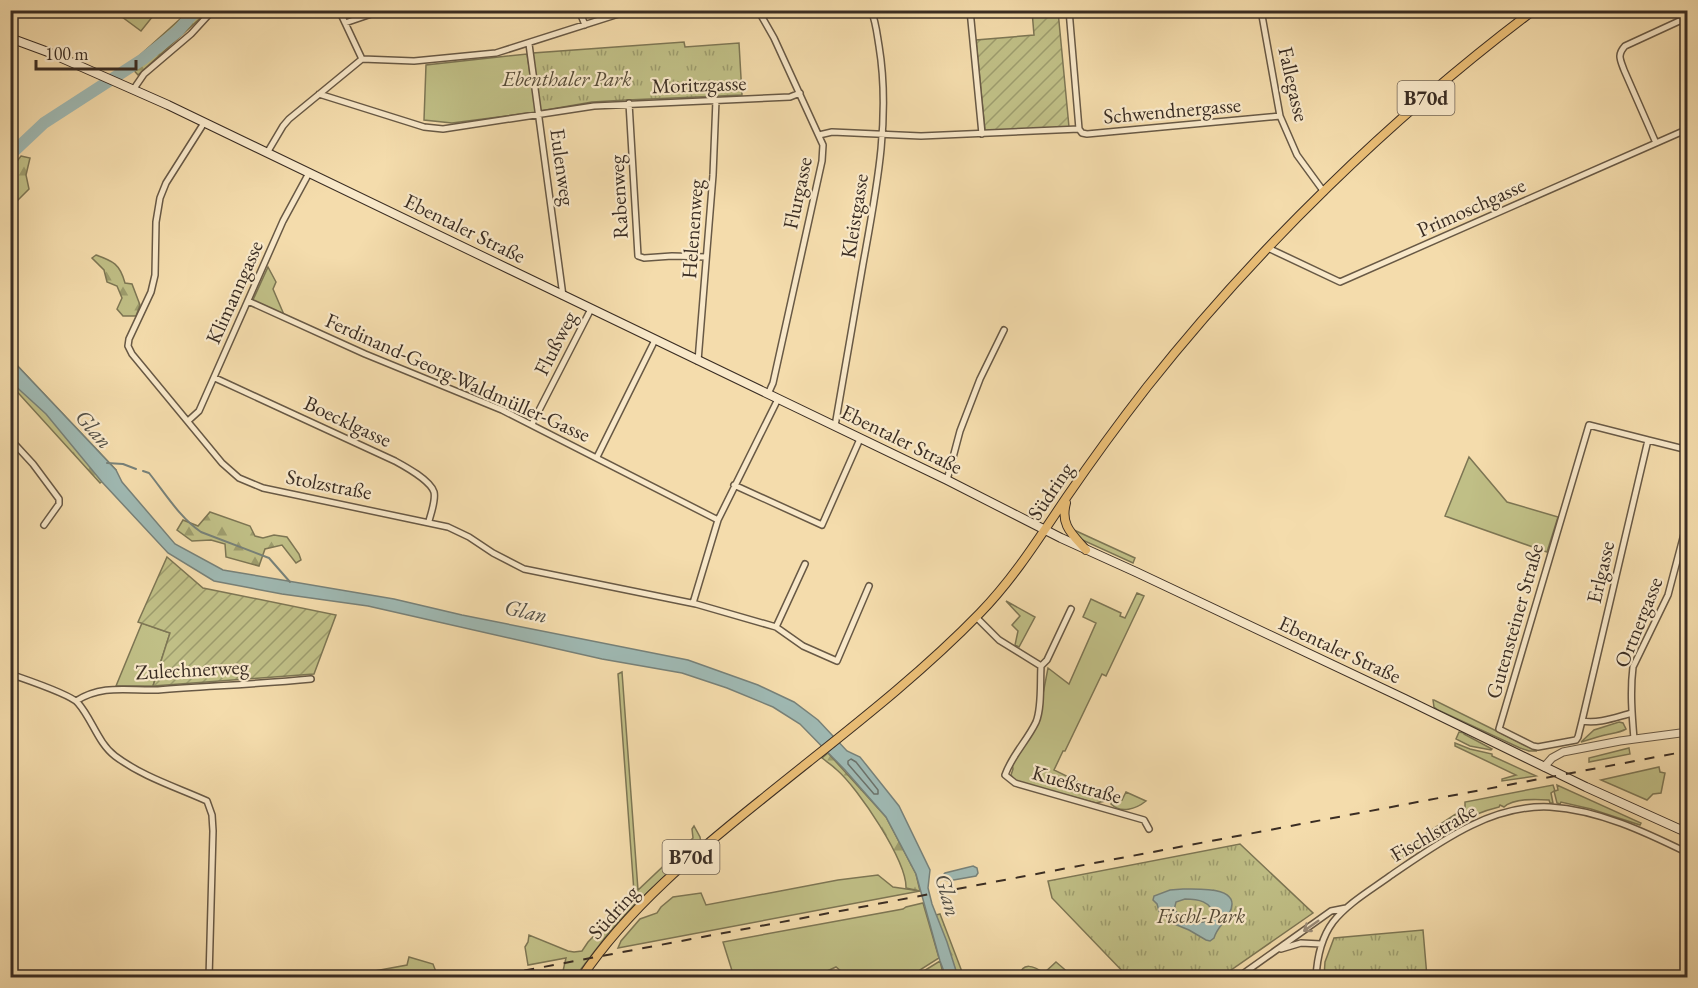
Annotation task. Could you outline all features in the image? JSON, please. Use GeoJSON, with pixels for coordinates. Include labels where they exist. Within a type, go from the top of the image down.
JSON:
{"type":"FeatureCollection","features":[{"type":"Feature","properties":{"kind":"main road","name":"Südring"},"geometry":{"type":"LineString","coordinates":[[581,978],[618,931],[669,877],[706,844],[920,669],[976,616],[1008,582],[1067,496],[1153,380],[1268,248],[1410,112],[1534,10]]}},
{"type":"Feature","properties":{"kind":"main road","name":"Ebentaler Straße"},"geometry":{"type":"LineString","coordinates":[[10,38],[48,52],[204,123],[947,480],[1086,550],[1688,833]]}},
{"type":"Feature","properties":{"kind":"main road"},"geometry":{"type":"LineString","coordinates":[[1067,496],[1063,513],[1064,522],[1086,550]]}},
{"type":"Feature","properties":{"kind":"street"},"geometry":{"type":"LineString","coordinates":[[133,90],[144,74],[191,34],[213,10]]}},
{"type":"Feature","properties":{"kind":"street"},"geometry":{"type":"LineString","coordinates":[[339,10],[362,59]]}},
{"type":"Feature","properties":{"kind":"street"},"geometry":{"type":"LineString","coordinates":[[345,23],[383,10]]}},
{"type":"Feature","properties":{"kind":"street"},"geometry":{"type":"LineString","coordinates":[[579,10],[585,25]]}},
{"type":"Feature","properties":{"kind":"street"},"geometry":{"type":"LineString","coordinates":[[267,153],[283,126],[362,59],[439,59],[496,53],[632,10]]}},
{"type":"Feature","properties":{"kind":"street","name":"Flurgasse"},"geometry":{"type":"LineString","coordinates":[[758,10],[774,38],[823,145],[822,160],[773,383],[768,394]]}},
{"type":"Feature","properties":{"kind":"street","name":"Kleistgasse"},"geometry":{"type":"LineString","coordinates":[[835,426],[872,214],[883,134],[883,70],[876,25],[871,10]]}},
{"type":"Feature","properties":{"kind":"street"},"geometry":{"type":"LineString","coordinates":[[970,10],[982,134]]}},
{"type":"Feature","properties":{"kind":"street","name":"Schwendnergasse"},"geometry":{"type":"LineString","coordinates":[[1069,10],[1082,133],[1280,116]]}},
{"type":"Feature","properties":{"kind":"street","name":"Fallegasse"},"geometry":{"type":"LineString","coordinates":[[1261,10],[1280,116],[1297,155],[1324,192]]}},
{"type":"Feature","properties":{"kind":"street"},"geometry":{"type":"LineString","coordinates":[[1656,142],[1624,70],[1620,52],[1625,46],[1688,18]]}},
{"type":"Feature","properties":{"kind":"street","name":"Eulenweg"},"geometry":{"type":"LineString","coordinates":[[529,44],[563,296]]}},
{"type":"Feature","properties":{"kind":"street","name":"Moritzgasse"},"geometry":{"type":"LineString","coordinates":[[319,94],[435,129],[594,106],[790,97],[800,93]]}},
{"type":"Feature","properties":{"kind":"street","name":"Helenenweg"},"geometry":{"type":"LineString","coordinates":[[698,361],[716,100]]}},
{"type":"Feature","properties":{"kind":"street","name":"Rabenweg"},"geometry":{"type":"LineString","coordinates":[[629,103],[638,256],[644,258],[706,257]]}},
{"type":"Feature","properties":{"kind":"street","name":"Stolzstraße"},"geometry":{"type":"LineString","coordinates":[[204,123],[166,183],[160,198],[156,222],[155,276],[151,292],[128,346],[132,354],[231,473],[250,484],[429,522],[457,531],[493,554],[525,569],[693,603],[776,627],[803,646],[837,661],[869,586]]}},
{"type":"Feature","properties":{"kind":"street"},"geometry":{"type":"LineString","coordinates":[[819,135],[832,132],[921,136],[1080,129]]}},
{"type":"Feature","properties":{"kind":"street","name":"Primoschgasse"},"geometry":{"type":"LineString","coordinates":[[1268,248],[1340,282],[1688,129]]}},
{"type":"Feature","properties":{"kind":"street","name":"Klimanngasse"},"geometry":{"type":"LineString","coordinates":[[188,421],[199,411],[283,221],[309,173]]}},
{"type":"Feature","properties":{"kind":"street","name":"Ferdinand-Georg-Waldmüller-Gasse"},"geometry":{"type":"LineString","coordinates":[[248,301],[365,354],[502,410],[718,520]]}},
{"type":"Feature","properties":{"kind":"street","name":"Flußweg"},"geometry":{"type":"LineString","coordinates":[[531,424],[591,309]]}},
{"type":"Feature","properties":{"kind":"street"},"geometry":{"type":"LineString","coordinates":[[947,480],[960,430],[980,379],[1004,330]]}},
{"type":"Feature","properties":{"kind":"street"},"geometry":{"type":"LineString","coordinates":[[597,457],[655,340]]}},
{"type":"Feature","properties":{"kind":"street","name":"Boecklgasse"},"geometry":{"type":"LineString","coordinates":[[214,378],[395,461],[414,472],[434,491],[429,522]]}},
{"type":"Feature","properties":{"kind":"street"},"geometry":{"type":"LineString","coordinates":[[693,603],[718,520],[778,399]]}},
{"type":"Feature","properties":{"kind":"street","name":"Gutensteiner Straße"},"geometry":{"type":"LineString","coordinates":[[1582,721],[1576,740],[1538,747],[1499,729],[1589,425],[1648,440]]}},
{"type":"Feature","properties":{"kind":"street"},"geometry":{"type":"LineString","coordinates":[[10,439],[60,499],[44,525]]}},
{"type":"Feature","properties":{"kind":"street"},"geometry":{"type":"LineString","coordinates":[[734,485],[822,525],[860,439]]}},
{"type":"Feature","properties":{"kind":"street"},"geometry":{"type":"LineString","coordinates":[[1648,440],[1688,450]]}},
{"type":"Feature","properties":{"kind":"street","name":"Erlgasse"},"geometry":{"type":"LineString","coordinates":[[1582,721],[1648,440]]}},
{"type":"Feature","properties":{"kind":"street","name":"Ortnergasse"},"geometry":{"type":"LineString","coordinates":[[1634,738],[1633,667],[1670,589],[1688,519]]}},
{"type":"Feature","properties":{"kind":"street"},"geometry":{"type":"LineString","coordinates":[[776,627],[805,564]]}},
{"type":"Feature","properties":{"kind":"street","name":"Kueßstraße"},"geometry":{"type":"LineString","coordinates":[[1071,609],[1047,660],[1041,666],[1038,714],[1035,723],[1009,762],[1005,775],[1015,783],[1144,820],[1149,829]]}},
{"type":"Feature","properties":{"kind":"street"},"geometry":{"type":"LineString","coordinates":[[976,616],[999,640],[1041,666]]}},
{"type":"Feature","properties":{"kind":"street"},"geometry":{"type":"LineString","coordinates":[[10,674],[76,701],[113,754],[150,777],[207,801],[212,815],[213,831],[209,978]]}},
{"type":"Feature","properties":{"kind":"street","name":"Zulechnerweg"},"geometry":{"type":"LineString","coordinates":[[76,701],[112,688],[152,690],[311,679]]}},
{"type":"Feature","properties":{"kind":"street"},"geometry":{"type":"LineString","coordinates":[[1582,721],[1600,722],[1632,713]]}},
{"type":"Feature","properties":{"kind":"street"},"geometry":{"type":"LineString","coordinates":[[1544,767],[1559,753],[1634,738],[1688,732]]}},
{"type":"Feature","properties":{"kind":"street","name":"Fischlstraße"},"geometry":{"type":"LineString","coordinates":[[1316,978],[1321,944],[1332,923],[1348,907],[1435,846],[1484,819],[1521,810],[1548,807],[1581,811],[1656,838],[1688,853]]}},
{"type":"Feature","properties":{"kind":"street"},"geometry":{"type":"LineString","coordinates":[[1237,978],[1331,912],[1348,907]]}},
{"type":"Feature","properties":{"kind":"street"},"geometry":{"type":"LineString","coordinates":[[1277,950],[1301,943],[1321,944]]}},
{"type":"Feature","properties":{"kind":"green space"},"geometry":{"type":"Polygon","coordinates":[[[114,11],[157,11],[141,31],[114,11]]]}},
{"type":"Feature","properties":{"kind":"green space"},"geometry":{"type":"Polygon","coordinates":[[[189,11],[208,11],[138,75],[129,65],[189,11]]]}},
{"type":"Feature","properties":{"kind":"green space"},"geometry":{"type":"Polygon","coordinates":[[[1032,11],[1058,11],[1069,127],[985,131],[976,40],[1034,35],[1032,11]]]}},
{"type":"Feature","properties":{"kind":"green space","name":"Ebenthaler Park"},"geometry":{"type":"Polygon","coordinates":[[[684,42],[685,47],[739,43],[742,95],[592,102],[540,111],[533,53],[684,42]]]}},
{"type":"Feature","properties":{"kind":"green space"},"geometry":{"type":"Polygon","coordinates":[[[527,54],[536,112],[452,123],[424,120],[426,65],[527,54]]]}},
{"type":"Feature","properties":{"kind":"green space"},"geometry":{"type":"Polygon","coordinates":[[[21,156],[30,158],[26,175],[29,189],[16,202],[15,217],[11,222],[11,169],[21,156]]]}},
{"type":"Feature","properties":{"kind":"green space"},"geometry":{"type":"Polygon","coordinates":[[[96,255],[115,264],[121,271],[125,283],[132,284],[140,305],[136,316],[123,316],[117,309],[122,298],[117,286],[107,282],[104,270],[92,258],[96,255]]]}},
{"type":"Feature","properties":{"kind":"green space"},"geometry":{"type":"Polygon","coordinates":[[[268,267],[276,282],[273,289],[285,317],[252,302],[268,267]]]}},
{"type":"Feature","properties":{"kind":"green space"},"geometry":{"type":"Polygon","coordinates":[[[11,359],[116,470],[100,483],[11,385],[11,359]]]}},
{"type":"Feature","properties":{"kind":"green space"},"geometry":{"type":"Polygon","coordinates":[[[1469,457],[1507,502],[1558,517],[1547,552],[1445,516],[1469,457]]]}},
{"type":"Feature","properties":{"kind":"green space"},"geometry":{"type":"Polygon","coordinates":[[[210,512],[250,526],[255,536],[287,537],[301,560],[296,563],[282,545],[265,549],[259,566],[226,557],[225,544],[211,540],[192,541],[177,530],[183,520],[198,526],[210,512]]]}},
{"type":"Feature","properties":{"kind":"green space"},"geometry":{"type":"Polygon","coordinates":[[[1074,530],[1135,558],[1133,563],[1078,538],[1074,530]]]}},
{"type":"Feature","properties":{"kind":"green space"},"geometry":{"type":"Polygon","coordinates":[[[167,557],[203,588],[336,615],[314,674],[153,686],[170,633],[138,622],[167,557]]]}},
{"type":"Feature","properties":{"kind":"green space"},"geometry":{"type":"Polygon","coordinates":[[[1137,593],[1144,596],[1106,676],[1102,674],[1054,770],[1105,795],[1108,789],[1105,801],[1096,803],[1015,781],[1011,775],[1012,763],[1037,725],[1048,668],[1069,684],[1096,623],[1083,617],[1091,599],[1121,613],[1120,616],[1125,618],[1137,593]]]}},
{"type":"Feature","properties":{"kind":"green space"},"geometry":{"type":"Polygon","coordinates":[[[1006,601],[1035,617],[1019,647],[1015,645],[1018,631],[1012,625],[1020,616],[1006,601]]]}},
{"type":"Feature","properties":{"kind":"green space"},"geometry":{"type":"Polygon","coordinates":[[[142,623],[170,633],[153,686],[116,686],[142,623]]]}},
{"type":"Feature","properties":{"kind":"green space"},"geometry":{"type":"Polygon","coordinates":[[[622,672],[638,890],[693,838],[694,826],[701,843],[634,905],[607,935],[575,977],[535,977],[563,971],[566,958],[528,965],[525,947],[529,935],[568,951],[582,951],[634,892],[618,674],[622,672]]]}},
{"type":"Feature","properties":{"kind":"green space"},"geometry":{"type":"Polygon","coordinates":[[[1433,700],[1537,751],[1520,748],[1438,710],[1434,707],[1433,700]]]}},
{"type":"Feature","properties":{"kind":"green space"},"geometry":{"type":"Polygon","coordinates":[[[1619,722],[1623,723],[1626,729],[1581,742],[1594,730],[1619,722]]]}},
{"type":"Feature","properties":{"kind":"green space"},"geometry":{"type":"Polygon","coordinates":[[[1459,732],[1492,749],[1470,746],[1456,739],[1459,732]]]}},
{"type":"Feature","properties":{"kind":"green space"},"geometry":{"type":"Polygon","coordinates":[[[1455,743],[1492,754],[1536,776],[1502,781],[1502,779],[1516,775],[1455,746],[1455,743]]]}},
{"type":"Feature","properties":{"kind":"green space"},"geometry":{"type":"Polygon","coordinates":[[[1629,748],[1630,754],[1589,762],[1589,758],[1629,748]]]}},
{"type":"Feature","properties":{"kind":"green space"},"geometry":{"type":"Polygon","coordinates":[[[828,753],[886,817],[916,874],[920,891],[906,888],[899,861],[880,826],[846,779],[822,758],[828,753]]]}},
{"type":"Feature","properties":{"kind":"green space"},"geometry":{"type":"Polygon","coordinates":[[[1659,767],[1660,772],[1665,773],[1661,793],[1653,794],[1647,800],[1601,780],[1659,767]]]}},
{"type":"Feature","properties":{"kind":"green space"},"geometry":{"type":"Polygon","coordinates":[[[1553,785],[1555,791],[1558,790],[1557,785],[1641,823],[1640,825],[1591,809],[1557,803],[1554,791],[1551,793],[1553,803],[1549,800],[1531,799],[1513,802],[1504,807],[1500,805],[1471,816],[1445,830],[1397,862],[1392,856],[1465,808],[1465,802],[1553,785]]]}},
{"type":"Feature","properties":{"kind":"green space"},"geometry":{"type":"Polygon","coordinates":[[[1126,792],[1146,801],[1124,810],[1111,804],[1114,797],[1122,800],[1126,792]]]}},
{"type":"Feature","properties":{"kind":"green space","name":"Fischl-Park"},"geometry":{"type":"Polygon","coordinates":[[[1240,844],[1313,913],[1221,977],[1128,977],[1052,898],[1048,881],[1240,844]]]}},
{"type":"Feature","properties":{"kind":"green space"},"geometry":{"type":"Polygon","coordinates":[[[878,875],[893,887],[920,891],[618,948],[621,941],[640,919],[657,913],[673,897],[701,893],[706,905],[838,880],[878,875]]]}},
{"type":"Feature","properties":{"kind":"green space"},"geometry":{"type":"Polygon","coordinates":[[[923,903],[939,958],[909,977],[848,977],[836,967],[814,977],[734,977],[723,942],[903,909],[923,903]]]}},
{"type":"Feature","properties":{"kind":"green space"},"geometry":{"type":"Polygon","coordinates":[[[940,914],[964,977],[958,977],[936,915],[940,914]]]}},
{"type":"Feature","properties":{"kind":"green space"},"geometry":{"type":"Polygon","coordinates":[[[1423,930],[1427,977],[1324,977],[1325,962],[1334,938],[1423,930]]]}},
{"type":"Feature","properties":{"kind":"green space"},"geometry":{"type":"Polygon","coordinates":[[[409,957],[433,964],[438,977],[342,977],[407,965],[409,957]]]}},
{"type":"Feature","properties":{"kind":"green space"},"geometry":{"type":"Polygon","coordinates":[[[940,961],[944,977],[914,977],[940,961]]]}},
{"type":"Feature","properties":{"kind":"green space"},"geometry":{"type":"Polygon","coordinates":[[[1056,962],[1070,974],[1067,977],[1019,977],[1026,967],[1036,968],[1044,973],[1056,962]]]}},
{"type":"Feature","properties":{"kind":"water"},"geometry":{"type":"Polygon","coordinates":[[[11,359],[116,470],[122,482],[175,544],[223,570],[394,599],[462,615],[688,660],[758,685],[794,702],[818,720],[847,751],[860,757],[899,806],[930,870],[928,888],[932,904],[958,977],[946,977],[916,874],[886,817],[845,770],[800,724],[773,707],[682,673],[602,659],[368,606],[282,594],[214,581],[168,553],[102,482],[46,414],[11,382],[11,359]]]}},
{"type":"Feature","properties":{"kind":"water"},"geometry":{"type":"Polygon","coordinates":[[[973,866],[977,868],[976,876],[948,881],[943,879],[942,876],[945,873],[973,866]]]}},
{"type":"Feature","properties":{"kind":"water"},"geometry":{"type":"Polygon","coordinates":[[[1170,890],[1218,891],[1230,898],[1232,905],[1229,914],[1214,938],[1210,941],[1206,940],[1172,923],[1159,911],[1153,900],[1154,896],[1170,890]],[[1185,899],[1176,902],[1174,910],[1183,917],[1194,922],[1204,922],[1214,916],[1207,904],[1199,900],[1185,899]]]}},
{"type":"Feature","properties":{"kind":"waterway"},"geometry":{"type":"LineString","coordinates":[[10,155],[44,123],[143,59],[178,31],[196,10]]}},
{"type":"Feature","properties":{"kind":"waterway"},"geometry":{"type":"LineString","coordinates":[[107,463],[123,464],[136,469]]}},
{"type":"Feature","properties":{"kind":"waterway"},"geometry":{"type":"LineString","coordinates":[[143,471],[149,473],[193,526],[201,532],[269,558],[290,582]]}},
{"type":"Feature","properties":{"kind":"railway"},"geometry":{"type":"LineString","coordinates":[[485,978],[1688,751]]}},
{"type":"Feature","properties":{"kind":"water label","name":"Glan"},"geometry":{"type":"Point","coordinates":[94,429]}},
{"type":"Feature","properties":{"kind":"water label","name":"Glan"},"geometry":{"type":"Point","coordinates":[526,611]}},
{"type":"Feature","properties":{"kind":"water label","name":"Glan"},"geometry":{"type":"Point","coordinates":[948,895]}}]}
